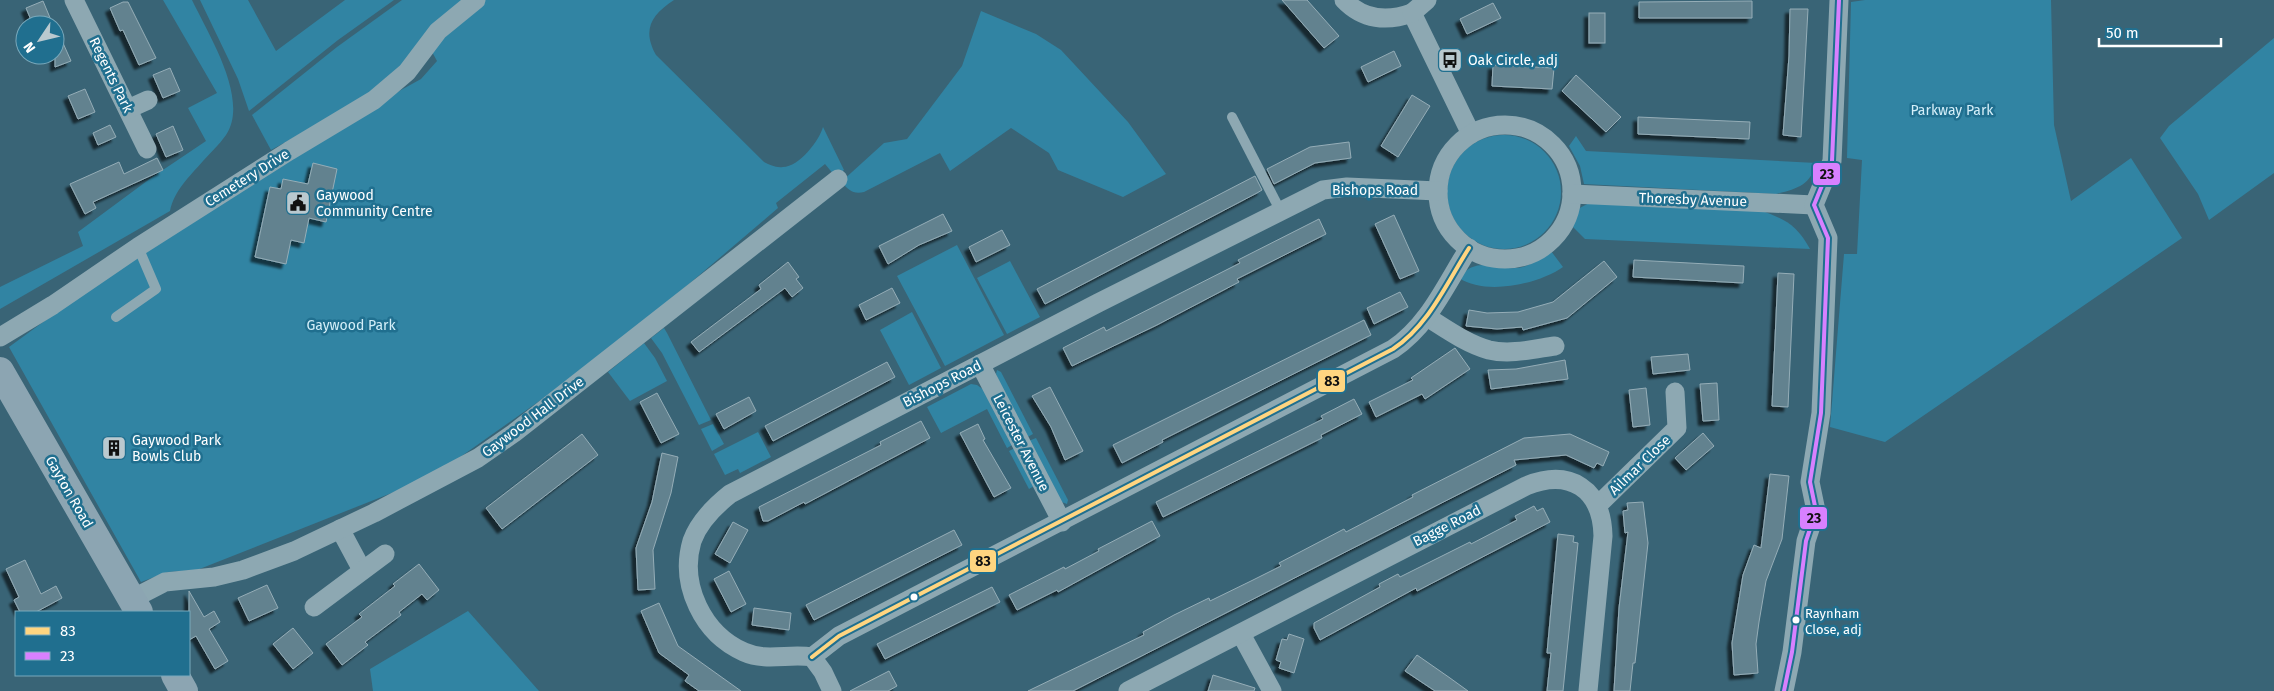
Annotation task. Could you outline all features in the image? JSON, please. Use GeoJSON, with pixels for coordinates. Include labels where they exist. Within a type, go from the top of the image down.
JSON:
{"type":"FeatureCollection","features":[{"type":"Feature","properties":{"kind":"main road","name":"Gayton Road"},"geometry":{"type":"LineString","coordinates":[[0,371],[135,606]]}},
{"type":"Feature","properties":{"kind":"main road"},"geometry":{"type":"LineString","coordinates":[[176,676],[184,691]]}},
{"type":"Feature","properties":{"kind":"street","name":"Regents Park"},"geometry":{"type":"LineString","coordinates":[[74,0],[147,149]]}},
{"type":"Feature","properties":{"kind":"street","name":"Cemetery Drive"},"geometry":{"type":"LineString","coordinates":[[0,337],[53,305],[138,247],[374,100],[407,72],[438,32],[476,0]]}},
{"type":"Feature","properties":{"kind":"street"},"geometry":{"type":"LineString","coordinates":[[1344,0],[1353,9],[1380,19],[1401,17],[1412,13],[1428,0]]}},
{"type":"Feature","properties":{"kind":"street"},"geometry":{"type":"LineString","coordinates":[[1784,691],[1792,652],[1806,541],[1816,511],[1810,482],[1820,420],[1828,238],[1814,205],[1832,161],[1839,0]]}},
{"type":"Feature","properties":{"kind":"street"},"geometry":{"type":"LineString","coordinates":[[1412,13],[1471,134]]}},
{"type":"Feature","properties":{"kind":"street"},"geometry":{"type":"LineString","coordinates":[[128,109],[148,100]]}},
{"type":"Feature","properties":{"kind":"street"},"geometry":{"type":"LineString","coordinates":[[1497,125],[1510,125],[1534,132],[1550,143],[1562,157],[1568,169],[1572,194],[1568,213],[1560,230],[1552,240],[1530,256],[1506,259],[1493,258],[1469,248],[1460,241],[1446,224],[1439,202],[1438,190],[1439,179],[1448,157],[1463,140],[1471,134],[1497,125]]}},
{"type":"Feature","properties":{"kind":"street","name":"Gaywood Hall Drive"},"geometry":{"type":"LineString","coordinates":[[135,606],[165,582],[214,578],[243,570],[286,554],[340,529],[478,458],[514,434],[838,179]]}},
{"type":"Feature","properties":{"kind":"street","name":"Bishops Road"},"geometry":{"type":"LineString","coordinates":[[812,657],[798,655],[760,657],[728,643],[712,630],[698,609],[688,564],[693,540],[702,521],[713,508],[730,494],[1280,210],[1323,190],[1339,188],[1438,190]]}},
{"type":"Feature","properties":{"kind":"street","name":"Thoresby Avenue"},"geometry":{"type":"LineString","coordinates":[[1572,194],[1814,205]]}},
{"type":"Feature","properties":{"kind":"street"},"geometry":{"type":"LineString","coordinates":[[832,691],[823,672],[812,657],[839,636],[1394,349],[1411,338],[1427,317],[1469,248]]}},
{"type":"Feature","properties":{"kind":"street"},"geometry":{"type":"LineString","coordinates":[[1427,317],[1461,337],[1490,350],[1520,352],[1555,346]]}},
{"type":"Feature","properties":{"kind":"street","name":"Leicester Avenue"},"geometry":{"type":"LineString","coordinates":[[980,364],[1062,522]]}},
{"type":"Feature","properties":{"kind":"street","name":"Ailmar Close"},"geometry":{"type":"LineString","coordinates":[[1598,505],[1677,428],[1675,392]]}},
{"type":"Feature","properties":{"kind":"street","name":"Bagge Road"},"geometry":{"type":"LineString","coordinates":[[1128,691],[1538,481],[1552,478],[1577,484],[1598,505]]}},
{"type":"Feature","properties":{"kind":"street"},"geometry":{"type":"LineString","coordinates":[[1588,691],[1603,536],[1603,517],[1598,505]]}},
{"type":"Feature","properties":{"kind":"street"},"geometry":{"type":"LineString","coordinates":[[340,529],[362,570]]}},
{"type":"Feature","properties":{"kind":"street"},"geometry":{"type":"LineString","coordinates":[[314,607],[385,554]]}},
{"type":"Feature","properties":{"kind":"street"},"geometry":{"type":"LineString","coordinates":[[1241,634],[1272,691]]}},
{"type":"Feature","properties":{"kind":"lane"},"geometry":{"type":"LineString","coordinates":[[1232,116],[1280,210]]}},
{"type":"Feature","properties":{"kind":"lane"},"geometry":{"type":"LineString","coordinates":[[116,317],[156,289],[138,247]]}},
{"type":"Feature","properties":{"kind":"green space"},"geometry":{"type":"Polygon","coordinates":[[[163,0],[192,0],[216,48],[230,85],[233,104],[232,120],[226,135],[183,184],[175,197],[170,211],[0,309],[0,287],[83,246],[78,232],[151,178],[206,141],[188,108],[217,93],[163,0]]]}},
{"type":"Feature","properties":{"kind":"green space"},"geometry":{"type":"Polygon","coordinates":[[[200,0],[248,0],[276,51],[345,0],[394,0],[338,40],[249,111],[238,79],[200,0]]]}},
{"type":"Feature","properties":{"kind":"green space"},"geometry":{"type":"Polygon","coordinates":[[[402,0],[465,0],[405,66],[371,96],[271,150],[252,115],[337,47],[402,0]]]}},
{"type":"Feature","properties":{"kind":"green space","name":"Gaywood Park"},"geometry":{"type":"Polygon","coordinates":[[[484,0],[674,0],[660,11],[651,24],[650,38],[656,55],[764,162],[780,167],[795,163],[813,146],[823,127],[844,170],[835,176],[825,164],[776,203],[778,208],[614,348],[432,477],[197,570],[168,572],[141,582],[9,347],[132,257],[372,106],[421,79],[437,61],[431,50],[484,0]]]}},
{"type":"Feature","properties":{"kind":"green space","name":"Parkway Park"},"geometry":{"type":"Polygon","coordinates":[[[1865,0],[2051,0],[2054,125],[2071,201],[2131,158],[2182,238],[1885,442],[1830,427],[1844,254],[1857,254],[1862,160],[1847,158],[1851,2],[1865,0]]]}},
{"type":"Feature","properties":{"kind":"green space"},"geometry":{"type":"Polygon","coordinates":[[[981,11],[1036,34],[1061,50],[1128,122],[1166,174],[1123,197],[1058,170],[1049,153],[1011,128],[950,171],[940,153],[864,192],[854,192],[846,187],[841,182],[884,143],[907,139],[962,66],[981,11]]]}},
{"type":"Feature","properties":{"kind":"green space"},"geometry":{"type":"Polygon","coordinates":[[[2274,38],[2274,173],[2209,220],[2198,194],[2160,138],[2169,126],[2274,38]]]}},
{"type":"Feature","properties":{"kind":"green space"},"geometry":{"type":"Polygon","coordinates":[[[1504,135],[1526,139],[1545,151],[1557,170],[1561,192],[1557,214],[1545,233],[1526,245],[1504,249],[1482,245],[1463,233],[1451,214],[1447,192],[1451,170],[1463,151],[1482,139],[1504,135]]]}},
{"type":"Feature","properties":{"kind":"green space"},"geometry":{"type":"Polygon","coordinates":[[[1576,136],[1586,151],[1816,163],[1811,176],[1802,185],[1776,194],[1584,184],[1580,166],[1569,146],[1576,136]]]}},
{"type":"Feature","properties":{"kind":"green space"},"geometry":{"type":"Polygon","coordinates":[[[1591,202],[1759,210],[1789,223],[1800,234],[1810,249],[1585,239],[1568,222],[1574,211],[1591,202]]]}},
{"type":"Feature","properties":{"kind":"green space"},"geometry":{"type":"Polygon","coordinates":[[[957,245],[1004,335],[945,366],[897,276],[957,245]]]}},
{"type":"Feature","properties":{"kind":"green space"},"geometry":{"type":"Polygon","coordinates":[[[1551,251],[1563,267],[1527,283],[1512,286],[1483,286],[1459,278],[1466,271],[1481,265],[1505,268],[1523,267],[1551,251]]]}},
{"type":"Feature","properties":{"kind":"green space"},"geometry":{"type":"Polygon","coordinates":[[[1010,261],[1040,317],[1007,334],[977,278],[1010,261]]]}},
{"type":"Feature","properties":{"kind":"green space"},"geometry":{"type":"Polygon","coordinates":[[[912,312],[941,368],[909,385],[880,330],[912,312]]]}},
{"type":"Feature","properties":{"kind":"green space"},"geometry":{"type":"Polygon","coordinates":[[[664,328],[711,420],[699,425],[662,353],[651,338],[664,328]]]}},
{"type":"Feature","properties":{"kind":"green space"},"geometry":{"type":"Polygon","coordinates":[[[644,343],[655,358],[667,381],[630,401],[608,372],[644,343]]]}},
{"type":"Feature","properties":{"kind":"green space"},"geometry":{"type":"Polygon","coordinates":[[[997,370],[1001,372],[1033,434],[1024,439],[996,374],[997,370]]]}},
{"type":"Feature","properties":{"kind":"green space"},"geometry":{"type":"Polygon","coordinates":[[[971,384],[977,385],[984,390],[1017,442],[1007,448],[987,409],[941,433],[927,407],[971,384]]]}},
{"type":"Feature","properties":{"kind":"green space"},"geometry":{"type":"Polygon","coordinates":[[[713,424],[724,444],[712,451],[701,429],[713,424]]]}},
{"type":"Feature","properties":{"kind":"green space"},"geometry":{"type":"Polygon","coordinates":[[[758,432],[771,457],[740,473],[738,469],[725,475],[714,454],[758,432]]]}},
{"type":"Feature","properties":{"kind":"green space"},"geometry":{"type":"Polygon","coordinates":[[[1036,438],[1068,500],[1067,504],[1059,501],[1026,442],[1036,438]]]}},
{"type":"Feature","properties":{"kind":"green space"},"geometry":{"type":"Polygon","coordinates":[[[1019,446],[1039,483],[1029,489],[1009,451],[1019,446]]]}},
{"type":"Feature","properties":{"kind":"green space"},"geometry":{"type":"Polygon","coordinates":[[[468,611],[539,691],[373,691],[370,669],[468,611]]]}},
{"type":"Feature","properties":{"kind":"building"},"geometry":{"type":"Polygon","coordinates":[[[1282,0],[1307,0],[1339,36],[1324,48],[1282,0]]]}},
{"type":"Feature","properties":{"kind":"building"},"geometry":{"type":"Polygon","coordinates":[[[43,1],[49,15],[29,15],[26,8],[43,1]]]}},
{"type":"Feature","properties":{"kind":"building"},"geometry":{"type":"Polygon","coordinates":[[[1752,1],[1752,18],[1639,18],[1639,2],[1752,1]]]}},
{"type":"Feature","properties":{"kind":"building"},"geometry":{"type":"Polygon","coordinates":[[[123,2],[128,2],[156,58],[139,65],[123,30],[120,31],[110,8],[123,2]]]}},
{"type":"Feature","properties":{"kind":"building"},"geometry":{"type":"Polygon","coordinates":[[[1493,3],[1501,18],[1467,34],[1460,19],[1493,3]]]}},
{"type":"Feature","properties":{"kind":"building"},"geometry":{"type":"Polygon","coordinates":[[[1790,9],[1808,9],[1801,137],[1783,135],[1789,56],[1790,9]]]}},
{"type":"Feature","properties":{"kind":"building"},"geometry":{"type":"Polygon","coordinates":[[[1589,13],[1605,13],[1605,43],[1589,43],[1589,13]]]}},
{"type":"Feature","properties":{"kind":"building"},"geometry":{"type":"Polygon","coordinates":[[[65,48],[71,61],[65,63],[65,48]]]}},
{"type":"Feature","properties":{"kind":"building"},"geometry":{"type":"Polygon","coordinates":[[[1394,51],[1401,66],[1368,82],[1361,67],[1394,51]]]}},
{"type":"Feature","properties":{"kind":"building"},"geometry":{"type":"Polygon","coordinates":[[[1493,65],[1554,68],[1552,89],[1492,86],[1493,65]]]}},
{"type":"Feature","properties":{"kind":"building"},"geometry":{"type":"Polygon","coordinates":[[[170,68],[180,91],[163,98],[153,75],[170,68]]]}},
{"type":"Feature","properties":{"kind":"building"},"geometry":{"type":"Polygon","coordinates":[[[1576,75],[1621,117],[1606,132],[1562,91],[1576,75]]]}},
{"type":"Feature","properties":{"kind":"building"},"geometry":{"type":"Polygon","coordinates":[[[85,89],[95,112],[78,119],[68,96],[85,89]]]}},
{"type":"Feature","properties":{"kind":"building"},"geometry":{"type":"Polygon","coordinates":[[[1412,95],[1430,106],[1398,157],[1381,146],[1412,95]]]}},
{"type":"Feature","properties":{"kind":"building"},"geometry":{"type":"Polygon","coordinates":[[[1638,117],[1750,122],[1749,139],[1638,134],[1638,117]]]}},
{"type":"Feature","properties":{"kind":"building"},"geometry":{"type":"Polygon","coordinates":[[[110,125],[116,137],[98,145],[93,133],[110,125]]]}},
{"type":"Feature","properties":{"kind":"building"},"geometry":{"type":"Polygon","coordinates":[[[173,126],[183,150],[166,157],[156,134],[173,126]]]}},
{"type":"Feature","properties":{"kind":"building"},"geometry":{"type":"Polygon","coordinates":[[[1349,142],[1351,158],[1315,163],[1274,184],[1267,169],[1310,147],[1349,142]]]}},
{"type":"Feature","properties":{"kind":"building"},"geometry":{"type":"Polygon","coordinates":[[[157,158],[163,170],[93,202],[96,208],[85,214],[70,184],[119,162],[124,174],[157,158]]]}},
{"type":"Feature","properties":{"kind":"building","name":"Gaywood Community Centre"},"geometry":{"type":"Polygon","coordinates":[[[313,163],[337,169],[326,222],[309,218],[304,243],[291,240],[286,264],[255,257],[270,187],[281,189],[283,179],[308,184],[313,163]]]}},
{"type":"Feature","properties":{"kind":"building"},"geometry":{"type":"Polygon","coordinates":[[[1255,176],[1262,190],[1045,304],[1037,289],[1255,176]]]}},
{"type":"Feature","properties":{"kind":"building"},"geometry":{"type":"Polygon","coordinates":[[[943,214],[952,231],[919,245],[888,264],[879,246],[943,214]]]}},
{"type":"Feature","properties":{"kind":"building"},"geometry":{"type":"Polygon","coordinates":[[[1394,215],[1419,271],[1400,279],[1375,224],[1394,215]]]}},
{"type":"Feature","properties":{"kind":"building"},"geometry":{"type":"Polygon","coordinates":[[[1319,219],[1326,234],[1237,279],[1239,282],[1157,325],[1072,366],[1063,348],[1104,327],[1106,331],[1240,263],[1238,260],[1319,219]]]}},
{"type":"Feature","properties":{"kind":"building"},"geometry":{"type":"Polygon","coordinates":[[[1002,230],[1010,245],[976,262],[969,247],[1002,230]]]}},
{"type":"Feature","properties":{"kind":"building"},"geometry":{"type":"Polygon","coordinates":[[[1634,260],[1744,266],[1743,283],[1633,277],[1634,260]]]}},
{"type":"Feature","properties":{"kind":"building"},"geometry":{"type":"Polygon","coordinates":[[[1604,261],[1617,277],[1567,318],[1523,330],[1522,327],[1497,329],[1466,326],[1469,310],[1487,313],[1518,312],[1553,302],[1604,261]]]}},
{"type":"Feature","properties":{"kind":"building"},"geometry":{"type":"Polygon","coordinates":[[[788,262],[799,277],[796,279],[803,288],[792,297],[785,288],[699,352],[691,342],[761,289],[759,285],[788,262]]]}},
{"type":"Feature","properties":{"kind":"building"},"geometry":{"type":"Polygon","coordinates":[[[1778,273],[1794,274],[1788,407],[1772,406],[1778,273]]]}},
{"type":"Feature","properties":{"kind":"building"},"geometry":{"type":"Polygon","coordinates":[[[892,288],[900,303],[866,320],[859,305],[892,288]]]}},
{"type":"Feature","properties":{"kind":"building"},"geometry":{"type":"Polygon","coordinates":[[[1400,292],[1408,307],[1374,324],[1367,308],[1400,292]]]}},
{"type":"Feature","properties":{"kind":"building"},"geometry":{"type":"Polygon","coordinates":[[[1364,320],[1371,335],[1162,440],[1163,442],[1122,463],[1113,445],[1364,320]]]}},
{"type":"Feature","properties":{"kind":"building"},"geometry":{"type":"Polygon","coordinates":[[[1455,348],[1470,369],[1425,399],[1422,394],[1376,417],[1369,402],[1413,380],[1411,378],[1455,348]]]}},
{"type":"Feature","properties":{"kind":"building"},"geometry":{"type":"Polygon","coordinates":[[[1688,354],[1690,370],[1653,374],[1651,357],[1688,354]]]}},
{"type":"Feature","properties":{"kind":"building"},"geometry":{"type":"Polygon","coordinates":[[[1565,360],[1568,379],[1491,389],[1488,370],[1516,369],[1565,360]]]}},
{"type":"Feature","properties":{"kind":"building"},"geometry":{"type":"Polygon","coordinates":[[[887,362],[895,377],[773,441],[765,426],[887,362]]]}},
{"type":"Feature","properties":{"kind":"building"},"geometry":{"type":"Polygon","coordinates":[[[1717,383],[1719,420],[1703,421],[1700,384],[1717,383]]]}},
{"type":"Feature","properties":{"kind":"building"},"geometry":{"type":"Polygon","coordinates":[[[1050,387],[1083,451],[1065,460],[1051,427],[1032,396],[1050,387]]]}},
{"type":"Feature","properties":{"kind":"building"},"geometry":{"type":"Polygon","coordinates":[[[1646,388],[1650,425],[1633,427],[1629,390],[1646,388]]]}},
{"type":"Feature","properties":{"kind":"building"},"geometry":{"type":"Polygon","coordinates":[[[657,393],[679,434],[661,443],[640,402],[657,393]]]}},
{"type":"Feature","properties":{"kind":"building"},"geometry":{"type":"Polygon","coordinates":[[[749,397],[756,411],[724,429],[716,414],[749,397]]]}},
{"type":"Feature","properties":{"kind":"building"},"geometry":{"type":"Polygon","coordinates":[[[1354,399],[1362,414],[1321,435],[1322,438],[1163,517],[1156,502],[1323,419],[1321,416],[1354,399]]]}},
{"type":"Feature","properties":{"kind":"building"},"geometry":{"type":"Polygon","coordinates":[[[921,421],[930,438],[805,504],[804,502],[768,521],[763,521],[759,507],[881,445],[880,442],[921,421]]]}},
{"type":"Feature","properties":{"kind":"building"},"geometry":{"type":"Polygon","coordinates":[[[978,424],[985,439],[983,440],[1011,488],[994,497],[960,433],[978,424]]]}},
{"type":"Feature","properties":{"kind":"building"},"geometry":{"type":"Polygon","coordinates":[[[1703,433],[1714,446],[1686,470],[1675,458],[1703,433]]]}},
{"type":"Feature","properties":{"kind":"building"},"geometry":{"type":"Polygon","coordinates":[[[582,434],[598,455],[502,529],[486,508],[582,434]]]}},
{"type":"Feature","properties":{"kind":"building"},"geometry":{"type":"Polygon","coordinates":[[[1570,434],[1609,452],[1603,466],[1597,463],[1594,468],[1566,455],[1514,460],[1516,465],[1073,691],[1028,691],[1144,635],[1143,632],[1174,615],[1209,598],[1210,601],[1281,566],[1279,563],[1344,529],[1346,532],[1413,497],[1412,495],[1524,438],[1570,434]]]}},
{"type":"Feature","properties":{"kind":"building"},"geometry":{"type":"Polygon","coordinates":[[[662,453],[678,457],[671,493],[653,550],[655,589],[638,590],[636,548],[652,502],[662,453]]]}},
{"type":"Feature","properties":{"kind":"building"},"geometry":{"type":"Polygon","coordinates":[[[1770,474],[1789,476],[1782,539],[1766,581],[1759,622],[1756,644],[1758,673],[1734,675],[1732,643],[1743,575],[1754,545],[1761,548],[1770,474]]]}},
{"type":"Feature","properties":{"kind":"building"},"geometry":{"type":"Polygon","coordinates":[[[1643,502],[1648,543],[1635,663],[1633,663],[1630,691],[1614,691],[1619,608],[1628,532],[1625,533],[1623,511],[1628,510],[1627,503],[1643,502]]]}},
{"type":"Feature","properties":{"kind":"building"},"geometry":{"type":"Polygon","coordinates":[[[1534,506],[1537,511],[1543,508],[1550,522],[1417,591],[1416,588],[1320,640],[1314,628],[1314,623],[1380,587],[1379,584],[1398,574],[1400,577],[1517,520],[1515,516],[1534,506]]]}},
{"type":"Feature","properties":{"kind":"building"},"geometry":{"type":"Polygon","coordinates":[[[1152,521],[1160,536],[1058,592],[1057,590],[1017,610],[1009,595],[1064,567],[1065,569],[1099,551],[1098,549],[1152,521]]]}},
{"type":"Feature","properties":{"kind":"building"},"geometry":{"type":"Polygon","coordinates":[[[733,522],[748,530],[730,563],[715,554],[733,522]]]}},
{"type":"Feature","properties":{"kind":"building"},"geometry":{"type":"Polygon","coordinates":[[[954,530],[962,545],[814,620],[806,605],[954,530]]]}},
{"type":"Feature","properties":{"kind":"building"},"geometry":{"type":"Polygon","coordinates":[[[1558,534],[1574,536],[1573,542],[1578,543],[1563,691],[1547,691],[1551,653],[1547,653],[1558,534]]]}},
{"type":"Feature","properties":{"kind":"building"},"geometry":{"type":"Polygon","coordinates":[[[25,560],[41,594],[56,586],[62,598],[38,611],[20,611],[14,600],[19,597],[6,569],[25,560]]]}},
{"type":"Feature","properties":{"kind":"building"},"geometry":{"type":"Polygon","coordinates":[[[419,564],[439,590],[427,600],[422,594],[399,612],[401,615],[365,642],[368,645],[342,665],[326,644],[362,617],[359,614],[395,586],[393,584],[419,564]]]}},
{"type":"Feature","properties":{"kind":"building"},"geometry":{"type":"Polygon","coordinates":[[[729,571],[746,604],[731,612],[714,579],[729,571]]]}},
{"type":"Feature","properties":{"kind":"building"},"geometry":{"type":"Polygon","coordinates":[[[267,585],[278,608],[249,621],[238,598],[267,585]]]}},
{"type":"Feature","properties":{"kind":"building"},"geometry":{"type":"Polygon","coordinates":[[[992,587],[1000,602],[885,659],[877,644],[992,587]]]}},
{"type":"Feature","properties":{"kind":"building"},"geometry":{"type":"Polygon","coordinates":[[[189,591],[204,617],[214,611],[220,622],[209,629],[228,661],[215,669],[196,636],[190,639],[189,591]]]}},
{"type":"Feature","properties":{"kind":"building"},"geometry":{"type":"Polygon","coordinates":[[[659,603],[678,646],[741,691],[699,691],[685,681],[689,675],[659,653],[641,611],[659,603]]]}},
{"type":"Feature","properties":{"kind":"building"},"geometry":{"type":"Polygon","coordinates":[[[754,608],[791,613],[789,630],[752,625],[754,608]]]}},
{"type":"Feature","properties":{"kind":"building"},"geometry":{"type":"Polygon","coordinates":[[[293,628],[313,653],[293,669],[273,644],[293,628]]]}},
{"type":"Feature","properties":{"kind":"building"},"geometry":{"type":"Polygon","coordinates":[[[1289,634],[1304,639],[1294,673],[1279,668],[1281,662],[1276,660],[1282,639],[1287,640],[1289,634]]]}},
{"type":"Feature","properties":{"kind":"building"},"geometry":{"type":"Polygon","coordinates":[[[1417,655],[1468,691],[1435,691],[1405,671],[1417,655]]]}},
{"type":"Feature","properties":{"kind":"building"},"geometry":{"type":"Polygon","coordinates":[[[889,671],[897,686],[888,691],[850,691],[889,671]]]}},
{"type":"Feature","properties":{"kind":"building"},"geometry":{"type":"Polygon","coordinates":[[[1213,675],[1255,688],[1254,691],[1208,691],[1213,675]]]}},
{"type":"Feature","properties":{"kind":"transit line","name":"23"},"geometry":{"type":"LineString","coordinates":[[1784,691],[1792,652],[1806,541],[1816,511],[1810,482],[1821,413],[1828,238],[1814,205],[1832,161],[1839,0]]}},
{"type":"Feature","properties":{"kind":"transit line","name":"83"},"geometry":{"type":"LineString","coordinates":[[812,657],[839,636],[1393,349],[1406,339],[1427,316],[1469,248]]}},
{"type":"Feature","properties":{"kind":"place","name":"Oak Circle, adj"},"geometry":{"type":"Point","coordinates":[1450,60]}},
{"type":"Feature","properties":{"kind":"place","name":"Gaywood Community Centre"},"geometry":{"type":"Point","coordinates":[298,203]}},
{"type":"Feature","properties":{"kind":"place","name":"Gaywood Park Bowls Club"},"geometry":{"type":"Point","coordinates":[114,448]}},
{"type":"Feature","properties":{"kind":"place","name":"Raynham Close, adj"},"geometry":{"type":"Point","coordinates":[1796,620]}}]}
